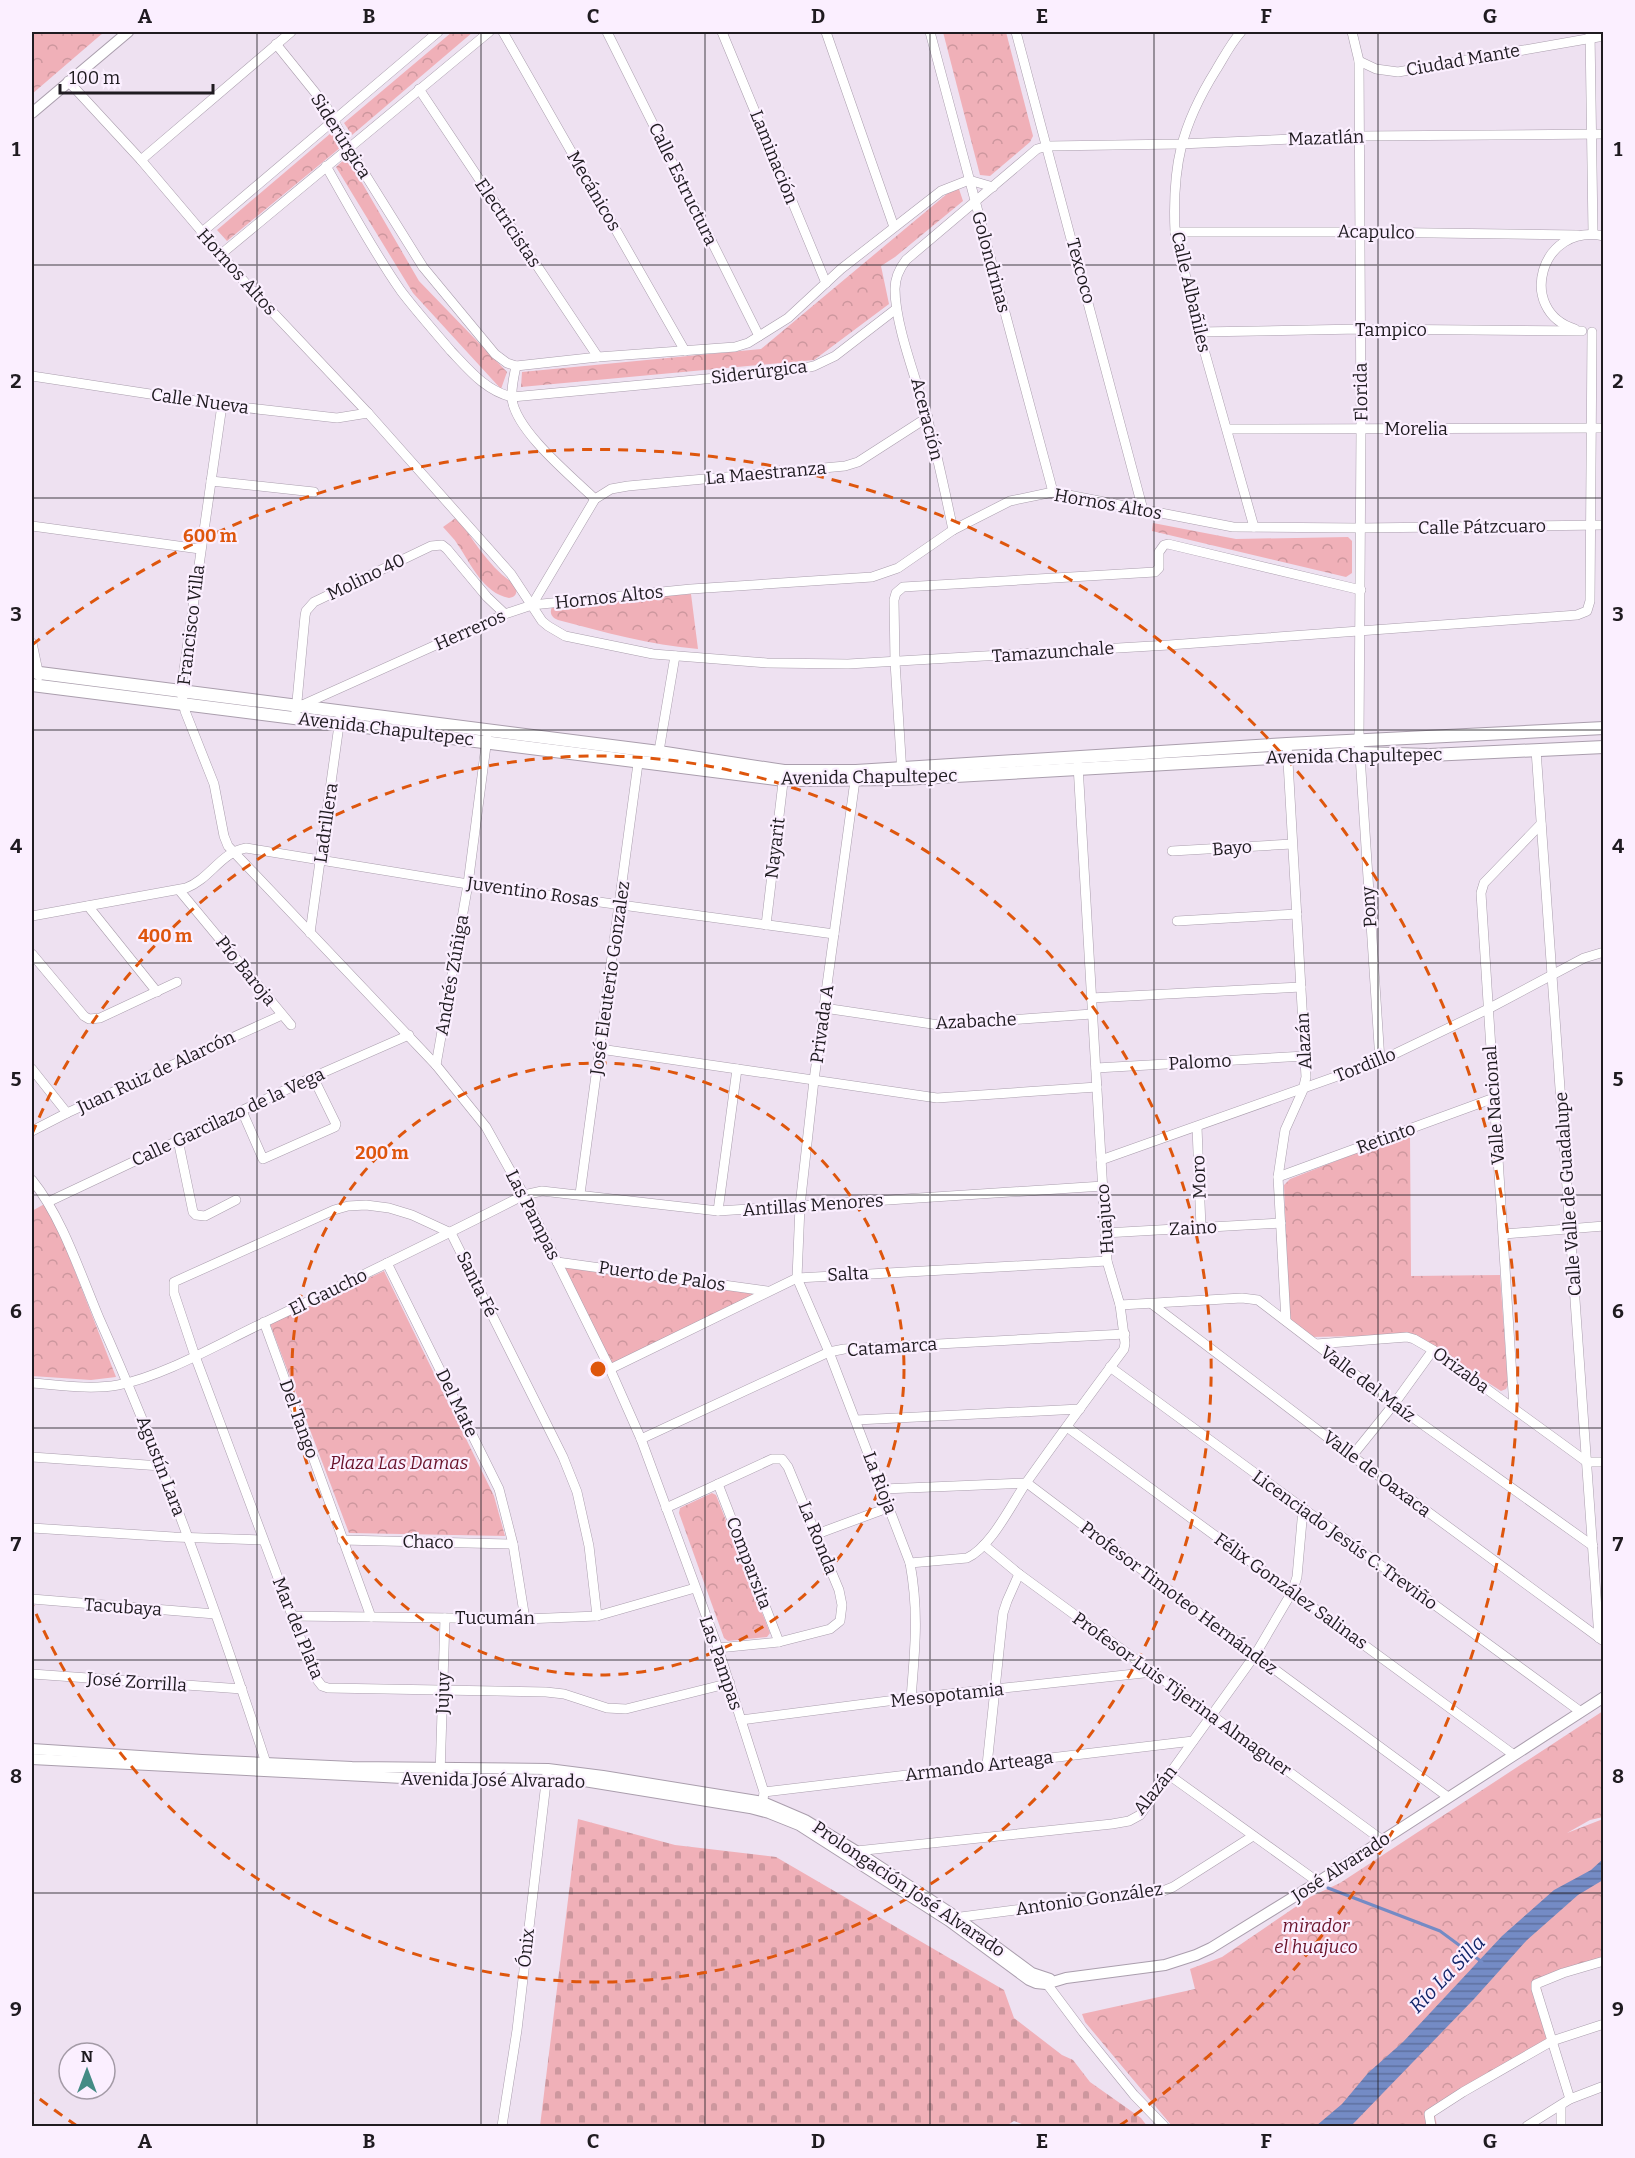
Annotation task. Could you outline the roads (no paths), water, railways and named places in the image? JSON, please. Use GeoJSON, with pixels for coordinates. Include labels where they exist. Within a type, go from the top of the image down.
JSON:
{"type":"FeatureCollection","features":[{"type":"Feature","properties":{"kind":"main road"},"geometry":{"type":"LineString","coordinates":[[35,673],[182,697]]}},
{"type":"Feature","properties":{"kind":"main road","name":"Avenida Chapultepec"},"geometry":{"type":"LineString","coordinates":[[36,686],[182,697],[639,756],[658,766],[784,776],[902,774],[1359,747],[1604,728]]}},
{"type":"Feature","properties":{"kind":"main road","name":"Avenida Chapultepec"},"geometry":{"type":"LineString","coordinates":[[1359,747],[1430,755],[1604,747]]}},
{"type":"Feature","properties":{"kind":"main road"},"geometry":{"type":"LineString","coordinates":[[639,756],[659,752],[784,776]]}},
{"type":"Feature","properties":{"kind":"street"},"geometry":{"type":"LineString","coordinates":[[33,109],[128,32]]}},
{"type":"Feature","properties":{"kind":"street"},"geometry":{"type":"LineString","coordinates":[[141,160],[291,32]]}},
{"type":"Feature","properties":{"kind":"street"},"geometry":{"type":"LineString","coordinates":[[201,233],[438,32]]}},
{"type":"Feature","properties":{"kind":"street"},"geometry":{"type":"LineString","coordinates":[[220,255],[489,32]]}},
{"type":"Feature","properties":{"kind":"street","name":"Mecánicos"},"geometry":{"type":"LineString","coordinates":[[502,32],[685,351]]}},
{"type":"Feature","properties":{"kind":"street","name":"Calle Estructura"},"geometry":{"type":"LineString","coordinates":[[607,32],[759,336]]}},
{"type":"Feature","properties":{"kind":"street","name":"Laminación"},"geometry":{"type":"LineString","coordinates":[[722,32],[826,283]]}},
{"type":"Feature","properties":{"kind":"street"},"geometry":{"type":"LineString","coordinates":[[826,32],[894,227]]}},
{"type":"Feature","properties":{"kind":"street","name":"Golondrinas"},"geometry":{"type":"LineString","coordinates":[[930,32],[1053,492]]}},
{"type":"Feature","properties":{"kind":"street","name":"Texcoco"},"geometry":{"type":"LineString","coordinates":[[1016,32],[1143,510]]}},
{"type":"Feature","properties":{"kind":"street","name":"Calle Albañiles"},"geometry":{"type":"LineString","coordinates":[[1241,32],[1193,107],[1180,144],[1175,189],[1175,232],[1199,332],[1254,527]]}},
{"type":"Feature","properties":{"kind":"street","name":"Florida"},"geometry":{"type":"LineString","coordinates":[[1352,32],[1359,61],[1360,136],[1361,630],[1359,747]]}},
{"type":"Feature","properties":{"kind":"street"},"geometry":{"type":"LineString","coordinates":[[1591,35],[1593,233],[1604,236]]}},
{"type":"Feature","properties":{"kind":"street","name":"Ciudad Mante"},"geometry":{"type":"LineString","coordinates":[[1359,61],[1377,69],[1398,72],[1591,35],[1604,36]]}},
{"type":"Feature","properties":{"kind":"street","name":"Siderúrgica"},"geometry":{"type":"LineString","coordinates":[[276,44],[326,106],[348,147],[423,267],[495,354],[507,363],[516,366],[598,357],[735,347],[759,336],[788,318],[826,283],[941,191],[969,180]]}},
{"type":"Feature","properties":{"kind":"street","name":"Hornos Altos"},"geometry":{"type":"LineString","coordinates":[[68,81],[141,160],[220,255],[368,413],[511,574],[532,605],[691,588],[872,577],[898,568],[954,531],[1010,501],[1053,492],[1233,527],[1360,528]]}},
{"type":"Feature","properties":{"kind":"street","name":"Electricistas"},"geometry":{"type":"LineString","coordinates":[[419,89],[598,357]]}},
{"type":"Feature","properties":{"kind":"street","name":"Mazatlán"},"geometry":{"type":"LineString","coordinates":[[1048,146],[1180,144],[1360,136],[1604,134]]}},
{"type":"Feature","properties":{"kind":"street"},"geometry":{"type":"LineString","coordinates":[[896,309],[895,287],[900,268],[906,260],[993,188],[1030,153],[1048,146]]}},
{"type":"Feature","properties":{"kind":"street","name":"Siderúrgica"},"geometry":{"type":"LineString","coordinates":[[326,166],[378,256],[420,315],[476,376],[498,394],[512,397],[763,374],[814,366],[835,356],[896,309]]}},
{"type":"Feature","properties":{"kind":"street"},"geometry":{"type":"LineString","coordinates":[[969,180],[993,188]]}},
{"type":"Feature","properties":{"kind":"street","name":"Acapulco"},"geometry":{"type":"LineString","coordinates":[[1175,232],[1577,235],[1593,233]]}},
{"type":"Feature","properties":{"kind":"street"},"geometry":{"type":"LineString","coordinates":[[1577,235],[1565,241],[1550,254],[1542,272],[1541,286],[1549,310],[1564,324],[1587,332],[1591,428],[1591,525]]}},
{"type":"Feature","properties":{"kind":"street","name":"Aceración"},"geometry":{"type":"LineString","coordinates":[[896,309],[927,417],[954,531]]}},
{"type":"Feature","properties":{"kind":"street","name":"Tampico"},"geometry":{"type":"LineString","coordinates":[[1199,332],[1360,329],[1587,332],[1604,330]]}},
{"type":"Feature","properties":{"kind":"street"},"geometry":{"type":"LineString","coordinates":[[516,366],[512,397],[516,415],[529,434],[595,499],[532,605]]}},
{"type":"Feature","properties":{"kind":"street","name":"Calle Nueva"},"geometry":{"type":"LineString","coordinates":[[32,376],[222,405],[337,418],[368,413]]}},
{"type":"Feature","properties":{"kind":"street","name":"Francisco Villa"},"geometry":{"type":"LineString","coordinates":[[182,697],[200,549],[222,405]]}},
{"type":"Feature","properties":{"kind":"street","name":"La Maestranza"},"geometry":{"type":"LineString","coordinates":[[595,499],[611,489],[628,486],[845,466],[858,462],[927,417]]}},
{"type":"Feature","properties":{"kind":"street","name":"Morelia"},"geometry":{"type":"LineString","coordinates":[[1228,429],[1604,428]]}},
{"type":"Feature","properties":{"kind":"street"},"geometry":{"type":"LineString","coordinates":[[211,481],[314,492]]}},
{"type":"Feature","properties":{"kind":"street","name":"Tamazunchale"},"geometry":{"type":"LineString","coordinates":[[532,605],[548,626],[565,636],[675,656],[767,663],[848,664],[1169,645],[1577,615],[1587,611],[1590,601],[1591,525]]}},
{"type":"Feature","properties":{"kind":"street","name":"Calle Pátzcuaro"},"geometry":{"type":"LineString","coordinates":[[1360,528],[1604,525]]}},
{"type":"Feature","properties":{"kind":"street"},"geometry":{"type":"LineString","coordinates":[[32,526],[200,549]]}},
{"type":"Feature","properties":{"kind":"street","name":"Molino 40"},"geometry":{"type":"LineString","coordinates":[[296,712],[305,616],[309,606],[431,546],[442,544],[487,597],[505,614]]}},
{"type":"Feature","properties":{"kind":"street","name":"Hornos Altos"},"geometry":{"type":"LineString","coordinates":[[895,662],[894,600],[898,590],[909,586],[1155,572],[1159,568],[1160,549],[1168,544],[1361,590]]}},
{"type":"Feature","properties":{"kind":"street","name":"Herreros"},"geometry":{"type":"LineString","coordinates":[[296,712],[505,614],[532,605]]}},
{"type":"Feature","properties":{"kind":"street"},"geometry":{"type":"LineString","coordinates":[[32,643],[36,686]]}},
{"type":"Feature","properties":{"kind":"street"},"geometry":{"type":"LineString","coordinates":[[658,766],[675,656]]}},
{"type":"Feature","properties":{"kind":"street"},"geometry":{"type":"LineString","coordinates":[[895,662],[902,774]]}},
{"type":"Feature","properties":{"kind":"street","name":"Las Pampas"},"geometry":{"type":"LineString","coordinates":[[182,697],[209,770],[224,836],[233,851],[436,1065],[482,1121],[524,1195],[610,1369],[641,1439],[730,1683],[762,1802]]}},
{"type":"Feature","properties":{"kind":"street","name":"Ladrillera"},"geometry":{"type":"LineString","coordinates":[[310,933],[340,718]]}},
{"type":"Feature","properties":{"kind":"street","name":"Andrés Zúñiga"},"geometry":{"type":"LineString","coordinates":[[436,1065],[468,884],[487,737]]}},
{"type":"Feature","properties":{"kind":"street","name":"Pony"},"geometry":{"type":"LineString","coordinates":[[1359,747],[1380,1061]]}},
{"type":"Feature","properties":{"kind":"street","name":"Alazán"},"geometry":{"type":"LineString","coordinates":[[1286,1321],[1278,1178],[1285,1130],[1303,1090],[1306,1077],[1287,750]]}},
{"type":"Feature","properties":{"kind":"street","name":"Calle Valle de Guadalupe"},"geometry":{"type":"LineString","coordinates":[[1536,750],[1601,1640]]}},
{"type":"Feature","properties":{"kind":"street","name":"José Eleuterio Gonzalez"},"geometry":{"type":"LineString","coordinates":[[580,1194],[639,756]]}},
{"type":"Feature","properties":{"kind":"street","name":"Huajuco"},"geometry":{"type":"LineString","coordinates":[[1078,763],[1107,1261],[1120,1305],[1125,1334]]}},
{"type":"Feature","properties":{"kind":"street","name":"Nayarit"},"geometry":{"type":"LineString","coordinates":[[766,925],[784,776]]}},
{"type":"Feature","properties":{"kind":"street","name":"Privada A"},"geometry":{"type":"LineString","coordinates":[[797,1278],[800,1206],[814,1080],[856,776]]}},
{"type":"Feature","properties":{"kind":"street","name":"Valle Nacional"},"geometry":{"type":"LineString","coordinates":[[1514,1408],[1480,898],[1482,886],[1541,824]]}},
{"type":"Feature","properties":{"kind":"street","name":"Bayo"},"geometry":{"type":"LineString","coordinates":[[1172,851],[1292,844]]}},
{"type":"Feature","properties":{"kind":"street","name":"Juventino Rosas"},"geometry":{"type":"LineString","coordinates":[[233,851],[246,848],[256,849],[468,884],[834,934]]}},
{"type":"Feature","properties":{"kind":"street"},"geometry":{"type":"LineString","coordinates":[[32,916],[179,890],[199,882],[233,851]]}},
{"type":"Feature","properties":{"kind":"street","name":"Pío Baroja"},"geometry":{"type":"LineString","coordinates":[[179,890],[291,1025]]}},
{"type":"Feature","properties":{"kind":"street"},"geometry":{"type":"LineString","coordinates":[[88,906],[157,992]]}},
{"type":"Feature","properties":{"kind":"street"},"geometry":{"type":"LineString","coordinates":[[1177,921],[1297,914]]}},
{"type":"Feature","properties":{"kind":"street"},"geometry":{"type":"LineString","coordinates":[[1552,974],[1584,958],[1604,952]]}},
{"type":"Feature","properties":{"kind":"street"},"geometry":{"type":"LineString","coordinates":[[32,954],[89,1019],[100,1018],[177,982]]}},
{"type":"Feature","properties":{"kind":"street","name":"Tordillo"},"geometry":{"type":"LineString","coordinates":[[1101,1160],[1380,1061],[1488,1009],[1552,974]]}},
{"type":"Feature","properties":{"kind":"street"},"geometry":{"type":"LineString","coordinates":[[1091,998],[1301,987]]}},
{"type":"Feature","properties":{"kind":"street","name":"Azabache"},"geometry":{"type":"LineString","coordinates":[[824,1008],[939,1025],[1092,1014]]}},
{"type":"Feature","properties":{"kind":"street","name":"Juan Ruiz de Alarcón"},"geometry":{"type":"LineString","coordinates":[[32,1131],[282,1015]]}},
{"type":"Feature","properties":{"kind":"street","name":"Calle Garcilazo de la Vega"},"geometry":{"type":"LineString","coordinates":[[48,1202],[313,1077],[409,1035]]}},
{"type":"Feature","properties":{"kind":"street"},"geometry":{"type":"LineString","coordinates":[[600,1049],[937,1098],[1097,1087]]}},
{"type":"Feature","properties":{"kind":"street","name":"Palomo"},"geometry":{"type":"LineString","coordinates":[[1096,1068],[1305,1056]]}},
{"type":"Feature","properties":{"kind":"street"},"geometry":{"type":"LineString","coordinates":[[718,1211],[737,1069]]}},
{"type":"Feature","properties":{"kind":"street"},"geometry":{"type":"LineString","coordinates":[[32,1070],[67,1113]]}},
{"type":"Feature","properties":{"kind":"street"},"geometry":{"type":"LineString","coordinates":[[242,1111],[263,1159],[335,1127],[336,1124],[313,1077]]}},
{"type":"Feature","properties":{"kind":"street","name":"Retinto"},"geometry":{"type":"LineString","coordinates":[[1278,1178],[1494,1098]]}},
{"type":"Feature","properties":{"kind":"street","name":"Moro"},"geometry":{"type":"LineString","coordinates":[[1197,1127],[1202,1228]]}},
{"type":"Feature","properties":{"kind":"street"},"geometry":{"type":"LineString","coordinates":[[178,1140],[195,1215],[205,1216],[236,1200]]}},
{"type":"Feature","properties":{"kind":"street","name":"Agustín Lara"},"geometry":{"type":"LineString","coordinates":[[32,1180],[48,1202],[128,1383],[189,1538],[242,1689],[266,1767]]}},
{"type":"Feature","properties":{"kind":"street","name":"Antillas Menores"},"geometry":{"type":"LineString","coordinates":[[524,1195],[542,1191],[580,1194],[718,1211],[1102,1186]]}},
{"type":"Feature","properties":{"kind":"street","name":"El Gaucho"},"geometry":{"type":"LineString","coordinates":[[32,1383],[100,1386],[128,1383],[195,1356],[451,1233],[524,1195]]}},
{"type":"Feature","properties":{"kind":"street","name":"Santa Fé"},"geometry":{"type":"LineString","coordinates":[[174,1282],[334,1210],[348,1206],[366,1205],[389,1208],[412,1215],[451,1233],[563,1457],[577,1492],[589,1546],[597,1616]]}},
{"type":"Feature","properties":{"kind":"street","name":"Zaino"},"geometry":{"type":"LineString","coordinates":[[1105,1233],[1281,1223]]}},
{"type":"Feature","properties":{"kind":"street"},"geometry":{"type":"LineString","coordinates":[[1503,1234],[1604,1226]]}},
{"type":"Feature","properties":{"kind":"street","name":"Salta"},"geometry":{"type":"LineString","coordinates":[[610,1369],[797,1278],[1107,1261]]}},
{"type":"Feature","properties":{"kind":"street","name":"Puerto de Palos"},"geometry":{"type":"LineString","coordinates":[[557,1262],[767,1291]]}},
{"type":"Feature","properties":{"kind":"street","name":"Del Mate"},"geometry":{"type":"LineString","coordinates":[[387,1263],[499,1489],[513,1544],[525,1619]]}},
{"type":"Feature","properties":{"kind":"street","name":"La Rioja"},"geometry":{"type":"LineString","coordinates":[[797,1278],[856,1420],[910,1563],[917,1628],[911,1698]]}},
{"type":"Feature","properties":{"kind":"street","name":"Mar del Plata"},"geometry":{"type":"LineString","coordinates":[[174,1282],[174,1293],[195,1356],[315,1677],[322,1686],[328,1688],[546,1692],[564,1694],[606,1708],[626,1709],[730,1683]]}},
{"type":"Feature","properties":{"kind":"street","name":"Valle del Maíz"},"geometry":{"type":"LineString","coordinates":[[1120,1305],[1248,1297],[1263,1303],[1394,1404],[1593,1546]]}},
{"type":"Feature","properties":{"kind":"street","name":"Valle de Oaxaca"},"geometry":{"type":"LineString","coordinates":[[1152,1304],[1352,1456],[1601,1640]]}},
{"type":"Feature","properties":{"kind":"street","name":"Del Tango"},"geometry":{"type":"LineString","coordinates":[[264,1322],[371,1617]]}},
{"type":"Feature","properties":{"kind":"street"},"geometry":{"type":"LineString","coordinates":[[910,1563],[967,1558],[974,1555],[984,1545],[1124,1349],[1125,1334]]}},
{"type":"Feature","properties":{"kind":"street","name":"Catamarca"},"geometry":{"type":"LineString","coordinates":[[641,1439],[829,1352],[856,1348],[1125,1334]]}},
{"type":"Feature","properties":{"kind":"street","name":"Orizaba"},"geometry":{"type":"LineString","coordinates":[[1316,1344],[1407,1337],[1414,1339],[1433,1350],[1587,1462]]}},
{"type":"Feature","properties":{"kind":"street"},"geometry":{"type":"LineString","coordinates":[[1352,1456],[1433,1350]]}},
{"type":"Feature","properties":{"kind":"street","name":"Licenciado Jesús C. Treviño"},"geometry":{"type":"LineString","coordinates":[[1110,1367],[1581,1712]]}},
{"type":"Feature","properties":{"kind":"street"},"geometry":{"type":"LineString","coordinates":[[856,1420],[1080,1409]]}},
{"type":"Feature","properties":{"kind":"street","name":"Félix González Salinas"},"geometry":{"type":"LineString","coordinates":[[1067,1427],[1514,1755]]}},
{"type":"Feature","properties":{"kind":"street"},"geometry":{"type":"LineString","coordinates":[[32,1457],[161,1466]]}},
{"type":"Feature","properties":{"kind":"street","name":"La Ronda"},"geometry":{"type":"LineString","coordinates":[[666,1508],[772,1460],[782,1459],[788,1467],[839,1590],[842,1605],[840,1621],[830,1629],[779,1642],[718,1648]]}},
{"type":"Feature","properties":{"kind":"street"},"geometry":{"type":"LineString","coordinates":[[1587,1462],[1604,1462]]}},
{"type":"Feature","properties":{"kind":"street"},"geometry":{"type":"LineString","coordinates":[[883,1489],[1027,1483]]}},
{"type":"Feature","properties":{"kind":"street","name":"Profesor Timoteo Hernández"},"geometry":{"type":"LineString","coordinates":[[1027,1483],[1254,1655],[1448,1797]]}},
{"type":"Feature","properties":{"kind":"street","name":"Comparsita"},"geometry":{"type":"LineString","coordinates":[[718,1484],[779,1642]]}},
{"type":"Feature","properties":{"kind":"street"},"geometry":{"type":"LineString","coordinates":[[817,1534],[890,1506]]}},
{"type":"Feature","properties":{"kind":"street","name":"Alazán"},"geometry":{"type":"LineString","coordinates":[[852,1854],[1129,1821],[1140,1815],[1254,1655],[1292,1592],[1297,1577],[1303,1509]]}},
{"type":"Feature","properties":{"kind":"street"},"geometry":{"type":"LineString","coordinates":[[32,1528],[189,1538],[263,1540]]}},
{"type":"Feature","properties":{"kind":"street","name":"Chaco"},"geometry":{"type":"LineString","coordinates":[[342,1540],[513,1544]]}},
{"type":"Feature","properties":{"kind":"street","name":"Profesor Luis Tijerina Almaguer"},"geometry":{"type":"LineString","coordinates":[[984,1545],[1020,1574],[1382,1840]]}},
{"type":"Feature","properties":{"kind":"street"},"geometry":{"type":"LineString","coordinates":[[987,1765],[1004,1613],[1020,1574]]}},
{"type":"Feature","properties":{"kind":"street","name":"Tucumán"},"geometry":{"type":"LineString","coordinates":[[292,1616],[525,1619],[597,1616],[695,1588]]}},
{"type":"Feature","properties":{"kind":"street","name":"Tacubaya"},"geometry":{"type":"LineString","coordinates":[[32,1599],[215,1614]]}},
{"type":"Feature","properties":{"kind":"street","name":"Jujuy"},"geometry":{"type":"LineString","coordinates":[[440,1774],[445,1618]]}},
{"type":"Feature","properties":{"kind":"street","name":"Mesopotamia"},"geometry":{"type":"LineString","coordinates":[[741,1720],[911,1698],[1153,1672]]}},
{"type":"Feature","properties":{"kind":"street","name":"José Zorrilla"},"geometry":{"type":"LineString","coordinates":[[32,1674],[242,1689]]}},
{"type":"Feature","properties":{"kind":"street","name":"José Alvarado"},"geometry":{"type":"LineString","coordinates":[[1048,1981],[1165,1965],[1196,1955],[1228,1939],[1604,1697]]}},
{"type":"Feature","properties":{"kind":"street","name":"Armando Arteaga"},"geometry":{"type":"LineString","coordinates":[[762,1802],[987,1765],[1193,1741]]}},
{"type":"Feature","properties":{"kind":"street","name":"Avenida José Alvarado"},"geometry":{"type":"LineString","coordinates":[[32,1749],[266,1767]]}},
{"type":"Feature","properties":{"kind":"street","name":"Avenida José Alvarado"},"geometry":{"type":"LineString","coordinates":[[32,1759],[266,1767],[389,1768],[440,1774],[547,1774]]}},
{"type":"Feature","properties":{"kind":"street","name":"Prolongación José Alvarado"},"geometry":{"type":"LineString","coordinates":[[547,1774],[603,1776],[762,1802],[805,1820],[852,1854],[1032,1973],[1048,1981],[1134,2095],[1164,2127]]}},
{"type":"Feature","properties":{"kind":"street","name":"Ónix"},"geometry":{"type":"LineString","coordinates":[[502,2127],[517,2030],[547,1774]]}},
{"type":"Feature","properties":{"kind":"street"},"geometry":{"type":"LineString","coordinates":[[1169,1775],[1318,1882]]}},
{"type":"Feature","properties":{"kind":"street","name":"Antonio González"},"geometry":{"type":"LineString","coordinates":[[952,1918],[1163,1891],[1173,1887],[1253,1836]]}},
{"type":"Feature","properties":{"kind":"street"},"geometry":{"type":"LineString","coordinates":[[1570,2099],[1536,1984],[1604,1961]]}},
{"type":"Feature","properties":{"kind":"street"},"geometry":{"type":"LineString","coordinates":[[1431,2127],[1429,2114],[1463,2092],[1552,2041],[1604,2024]]}},
{"type":"Feature","properties":{"kind":"street"},"geometry":{"type":"LineString","coordinates":[[1527,2127],[1570,2099],[1604,2086]]}},
{"type":"Feature","properties":{"kind":"street"},"geometry":{"type":"LineString","coordinates":[[1561,2106],[1561,2127]]}},
{"type":"Feature","properties":{"kind":"water"},"geometry":{"type":"Polygon","coordinates":[[[1603,1859],[1603,1880],[1578,1895],[1527,1940],[1474,1999],[1351,2126],[1316,2126],[1342,2104],[1368,2073],[1403,2042],[1502,1936],[1554,1890],[1591,1870],[1603,1859]]]}},
{"type":"Feature","properties":{"kind":"waterway","name":"Río La Silla"},"geometry":{"type":"LineString","coordinates":[[1328,1888],[1440,1931],[1482,1962]]}},
{"type":"Feature","properties":{"kind":"park label","name":"Plaza Las Damas"},"geometry":{"type":"Point","coordinates":[399,1463]}},
{"type":"Feature","properties":{"kind":"park label","name":"mirador el huajuco"},"geometry":{"type":"Point","coordinates":[1316,1936]}}]}
